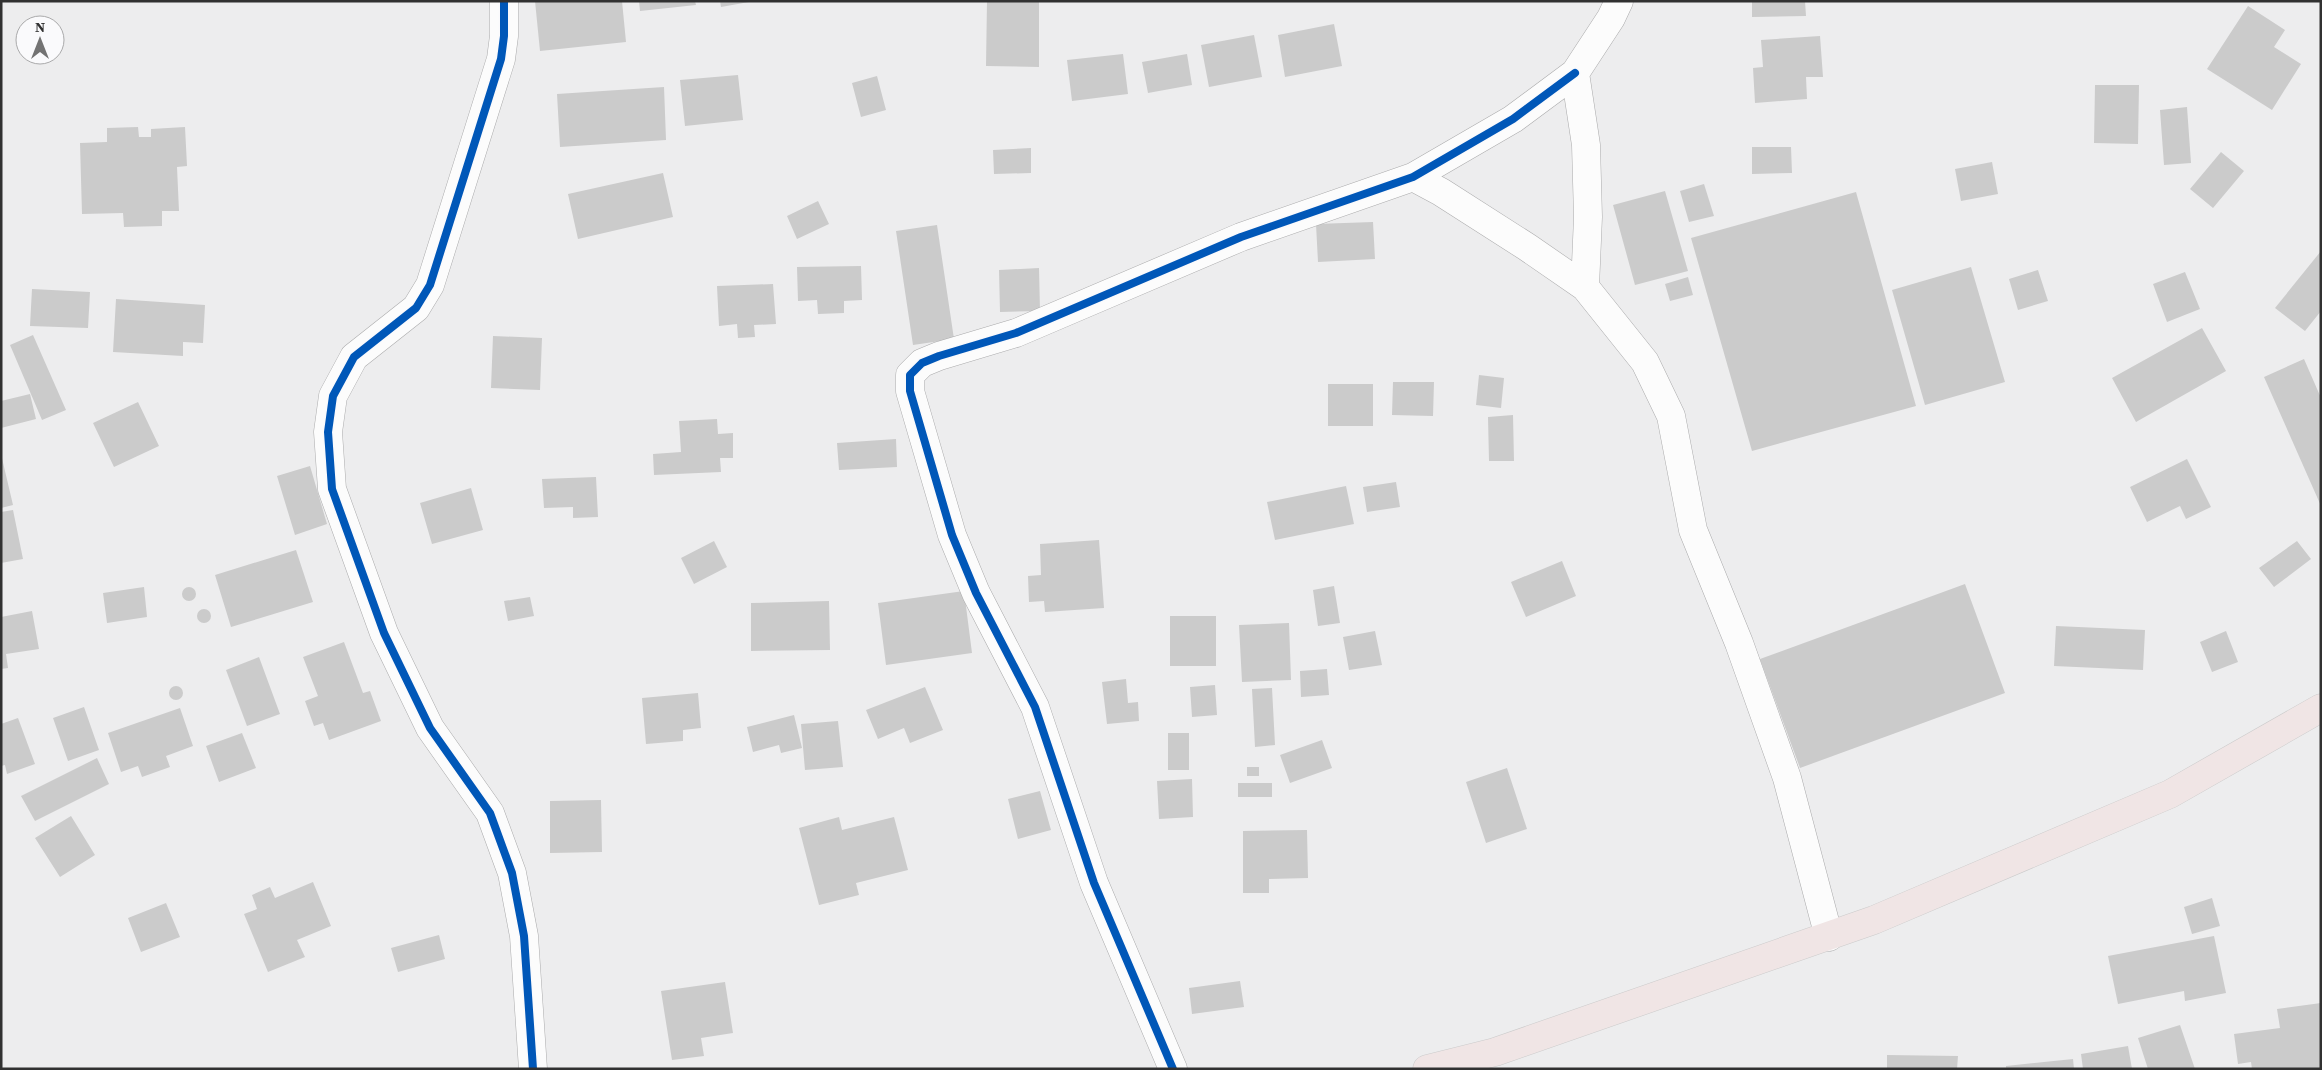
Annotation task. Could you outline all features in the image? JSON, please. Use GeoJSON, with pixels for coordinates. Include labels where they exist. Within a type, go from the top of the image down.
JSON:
{"type":"FeatureCollection","features":[{"type":"Feature","properties":{"kind":"highway"},"geometry":{"type":"LineString","coordinates":[[1427,1069],[1494,1060],[1874,920],[2170,794],[2321,708]]}},
{"type":"Feature","properties":{"kind":"street"},"geometry":{"type":"LineString","coordinates":[[504,1],[504,36],[501,59],[430,285],[416,308],[354,358],[333,396],[328,432],[332,489],[384,633],[430,728],[490,813],[512,873],[524,936],[532,1069]]}},
{"type":"Feature","properties":{"kind":"street"},"geometry":{"type":"LineString","coordinates":[[1173,1069],[1094,883],[1035,707],[976,593],[952,535],[910,391],[910,375],[922,363],[1016,333],[1241,237],[1413,177],[1512,119],[1575,73],[1611,18],[1618,1]]}},
{"type":"Feature","properties":{"kind":"street"},"geometry":{"type":"LineString","coordinates":[[1575,73],[1586,145],[1588,217],[1584,287]]}},
{"type":"Feature","properties":{"kind":"street"},"geometry":{"type":"LineString","coordinates":[[1413,177],[1527,247],[1584,287],[1645,362],[1671,416],[1693,530],[1739,643],[1787,778],[1829,937]]}},
{"type":"Feature","properties":{"kind":"building"},"geometry":{"type":"Polygon","coordinates":[[[535,1],[622,1],[626,42],[540,51],[535,1]]]}},
{"type":"Feature","properties":{"kind":"building"},"geometry":{"type":"Polygon","coordinates":[[[639,1],[695,1],[696,5],[640,11],[639,1]]]}},
{"type":"Feature","properties":{"kind":"building"},"geometry":{"type":"Polygon","coordinates":[[[720,1],[749,1],[749,2],[721,7],[720,1]]]}},
{"type":"Feature","properties":{"kind":"building"},"geometry":{"type":"Polygon","coordinates":[[[987,1],[1039,1],[1039,67],[986,66],[987,1]]]}},
{"type":"Feature","properties":{"kind":"building"},"geometry":{"type":"Polygon","coordinates":[[[1752,1],[1805,1],[1806,16],[1752,17],[1752,1]]]}},
{"type":"Feature","properties":{"kind":"building"},"geometry":{"type":"Polygon","coordinates":[[[2248,6],[2285,30],[2274,47],[2301,64],[2272,110],[2207,69],[2248,6]]]}},
{"type":"Feature","properties":{"kind":"building"},"geometry":{"type":"Polygon","coordinates":[[[1334,24],[1342,66],[1285,77],[1278,35],[1334,24]]]}},
{"type":"Feature","properties":{"kind":"building"},"geometry":{"type":"Polygon","coordinates":[[[1254,35],[1262,77],[1209,87],[1201,45],[1254,35]]]}},
{"type":"Feature","properties":{"kind":"building"},"geometry":{"type":"Polygon","coordinates":[[[1820,36],[1823,77],[1806,77],[1807,99],[1755,103],[1753,68],[1763,67],[1761,40],[1820,36]]]}},
{"type":"Feature","properties":{"kind":"building"},"geometry":{"type":"Polygon","coordinates":[[[1123,54],[1128,94],[1072,101],[1067,60],[1123,54]]]}},
{"type":"Feature","properties":{"kind":"building"},"geometry":{"type":"Polygon","coordinates":[[[1187,54],[1192,85],[1148,93],[1142,62],[1187,54]]]}},
{"type":"Feature","properties":{"kind":"building"},"geometry":{"type":"Polygon","coordinates":[[[738,75],[743,120],[685,126],[680,80],[738,75]]]}},
{"type":"Feature","properties":{"kind":"building"},"geometry":{"type":"Polygon","coordinates":[[[877,76],[886,110],[861,117],[852,83],[877,76]]]}},
{"type":"Feature","properties":{"kind":"building"},"geometry":{"type":"Polygon","coordinates":[[[2095,85],[2139,85],[2138,144],[2094,143],[2095,85]]]}},
{"type":"Feature","properties":{"kind":"building"},"geometry":{"type":"Polygon","coordinates":[[[664,87],[666,140],[560,147],[557,94],[664,87]]]}},
{"type":"Feature","properties":{"kind":"building"},"geometry":{"type":"Polygon","coordinates":[[[2187,107],[2191,163],[2164,165],[2160,110],[2187,107]]]}},
{"type":"Feature","properties":{"kind":"building"},"geometry":{"type":"Polygon","coordinates":[[[138,127],[139,137],[151,137],[151,129],[185,127],[187,166],[177,167],[179,211],[162,211],[162,226],[124,227],[123,213],[82,214],[80,143],[107,142],[107,128],[138,127]]]}},
{"type":"Feature","properties":{"kind":"building"},"geometry":{"type":"Polygon","coordinates":[[[1752,147],[1791,147],[1792,173],[1752,174],[1752,147]]]}},
{"type":"Feature","properties":{"kind":"building"},"geometry":{"type":"Polygon","coordinates":[[[1031,148],[1031,173],[994,174],[993,150],[1031,148]]]}},
{"type":"Feature","properties":{"kind":"building"},"geometry":{"type":"Polygon","coordinates":[[[2221,152],[2244,171],[2213,208],[2190,189],[2221,152]]]}},
{"type":"Feature","properties":{"kind":"building"},"geometry":{"type":"Polygon","coordinates":[[[1992,162],[1998,194],[1961,201],[1955,169],[1992,162]]]}},
{"type":"Feature","properties":{"kind":"building"},"geometry":{"type":"Polygon","coordinates":[[[663,173],[673,217],[578,239],[568,194],[663,173]]]}},
{"type":"Feature","properties":{"kind":"building"},"geometry":{"type":"Polygon","coordinates":[[[1704,184],[1714,216],[1689,222],[1680,191],[1704,184]]]}},
{"type":"Feature","properties":{"kind":"building"},"geometry":{"type":"Polygon","coordinates":[[[1665,191],[1688,271],[1635,285],[1613,205],[1665,191]]]}},
{"type":"Feature","properties":{"kind":"building"},"geometry":{"type":"Polygon","coordinates":[[[1856,192],[1916,406],[1752,451],[1691,238],[1856,192]]]}},
{"type":"Feature","properties":{"kind":"building"},"geometry":{"type":"Polygon","coordinates":[[[818,201],[829,224],[797,239],[787,216],[818,201]]]}},
{"type":"Feature","properties":{"kind":"building"},"geometry":{"type":"Polygon","coordinates":[[[1373,222],[1375,259],[1318,262],[1316,224],[1373,222]]]}},
{"type":"Feature","properties":{"kind":"building"},"geometry":{"type":"Polygon","coordinates":[[[937,225],[954,339],[913,345],[896,231],[937,225]]]}},
{"type":"Feature","properties":{"kind":"building"},"geometry":{"type":"Polygon","coordinates":[[[2321,251],[2321,311],[2305,331],[2275,308],[2321,251]]]}},
{"type":"Feature","properties":{"kind":"building"},"geometry":{"type":"Polygon","coordinates":[[[861,266],[862,300],[844,301],[844,313],[818,314],[817,300],[798,301],[797,267],[861,266]]]}},
{"type":"Feature","properties":{"kind":"building"},"geometry":{"type":"Polygon","coordinates":[[[1971,267],[2005,382],[1925,405],[1892,290],[1971,267]]]}},
{"type":"Feature","properties":{"kind":"building"},"geometry":{"type":"Polygon","coordinates":[[[1039,268],[1040,311],[1000,312],[999,270],[1039,268]]]}},
{"type":"Feature","properties":{"kind":"building"},"geometry":{"type":"Polygon","coordinates":[[[2038,270],[2048,301],[2018,310],[2009,279],[2038,270]]]}},
{"type":"Feature","properties":{"kind":"building"},"geometry":{"type":"Polygon","coordinates":[[[2185,272],[2200,309],[2167,322],[2153,284],[2185,272]]]}},
{"type":"Feature","properties":{"kind":"building"},"geometry":{"type":"Polygon","coordinates":[[[1688,277],[1693,295],[1670,301],[1665,284],[1688,277]]]}},
{"type":"Feature","properties":{"kind":"building"},"geometry":{"type":"Polygon","coordinates":[[[773,284],[776,324],[754,325],[755,337],[738,338],[737,324],[719,326],[717,286],[773,284]]]}},
{"type":"Feature","properties":{"kind":"building"},"geometry":{"type":"Polygon","coordinates":[[[32,289],[90,292],[88,328],[30,326],[32,289]]]}},
{"type":"Feature","properties":{"kind":"building"},"geometry":{"type":"Polygon","coordinates":[[[116,299],[205,305],[203,343],[183,342],[183,356],[113,352],[116,299]]]}},
{"type":"Feature","properties":{"kind":"building"},"geometry":{"type":"Polygon","coordinates":[[[2202,328],[2226,371],[2136,422],[2112,378],[2202,328]]]}},
{"type":"Feature","properties":{"kind":"building"},"geometry":{"type":"Polygon","coordinates":[[[33,335],[66,410],[42,420],[10,345],[33,335]]]}},
{"type":"Feature","properties":{"kind":"building"},"geometry":{"type":"Polygon","coordinates":[[[493,336],[542,338],[540,390],[491,388],[493,336]]]}},
{"type":"Feature","properties":{"kind":"building"},"geometry":{"type":"Polygon","coordinates":[[[2304,359],[2321,398],[2321,506],[2264,377],[2304,359]]]}},
{"type":"Feature","properties":{"kind":"building"},"geometry":{"type":"Polygon","coordinates":[[[1479,375],[1504,378],[1501,408],[1476,405],[1479,375]]]}},
{"type":"Feature","properties":{"kind":"building"},"geometry":{"type":"Polygon","coordinates":[[[1393,382],[1434,382],[1433,416],[1392,415],[1393,382]]]}},
{"type":"Feature","properties":{"kind":"building"},"geometry":{"type":"Polygon","coordinates":[[[1328,384],[1373,384],[1373,426],[1328,426],[1328,384]]]}},
{"type":"Feature","properties":{"kind":"building"},"geometry":{"type":"Polygon","coordinates":[[[30,394],[36,419],[1,428],[1,401],[30,394]]]}},
{"type":"Feature","properties":{"kind":"building"},"geometry":{"type":"Polygon","coordinates":[[[138,402],[159,446],[114,467],[93,423],[138,402]]]}},
{"type":"Feature","properties":{"kind":"building"},"geometry":{"type":"Polygon","coordinates":[[[1513,415],[1514,461],[1489,461],[1488,417],[1513,415]]]}},
{"type":"Feature","properties":{"kind":"building"},"geometry":{"type":"Polygon","coordinates":[[[717,419],[718,434],[733,433],[733,458],[720,458],[721,472],[654,475],[653,454],[681,452],[679,421],[717,419]]]}},
{"type":"Feature","properties":{"kind":"building"},"geometry":{"type":"Polygon","coordinates":[[[896,439],[897,467],[839,470],[837,443],[896,439]]]}},
{"type":"Feature","properties":{"kind":"building"},"geometry":{"type":"Polygon","coordinates":[[[1,454],[13,505],[1,508],[1,454]]]}},
{"type":"Feature","properties":{"kind":"building"},"geometry":{"type":"Polygon","coordinates":[[[2187,459],[2211,507],[2186,519],[2180,506],[2147,522],[2130,487],[2187,459]]]}},
{"type":"Feature","properties":{"kind":"building"},"geometry":{"type":"Polygon","coordinates":[[[310,466],[327,524],[295,535],[277,476],[310,466]]]}},
{"type":"Feature","properties":{"kind":"building"},"geometry":{"type":"Polygon","coordinates":[[[596,477],[598,517],[573,518],[573,507],[544,508],[542,479],[596,477]]]}},
{"type":"Feature","properties":{"kind":"building"},"geometry":{"type":"Polygon","coordinates":[[[1396,482],[1400,507],[1367,512],[1363,487],[1396,482]]]}},
{"type":"Feature","properties":{"kind":"building"},"geometry":{"type":"Polygon","coordinates":[[[1346,486],[1354,524],[1275,540],[1267,502],[1346,486]]]}},
{"type":"Feature","properties":{"kind":"building"},"geometry":{"type":"Polygon","coordinates":[[[471,488],[483,530],[432,544],[420,503],[471,488]]]}},
{"type":"Feature","properties":{"kind":"building"},"geometry":{"type":"Polygon","coordinates":[[[13,510],[23,559],[1,563],[1,512],[13,510]]]}},
{"type":"Feature","properties":{"kind":"building"},"geometry":{"type":"Polygon","coordinates":[[[1099,540],[1104,608],[1045,612],[1044,601],[1029,602],[1028,576],[1041,575],[1040,544],[1099,540]]]}},
{"type":"Feature","properties":{"kind":"building"},"geometry":{"type":"Polygon","coordinates":[[[714,541],[727,567],[694,584],[681,558],[714,541]]]}},
{"type":"Feature","properties":{"kind":"building"},"geometry":{"type":"Polygon","coordinates":[[[2297,541],[2311,559],[2274,587],[2259,568],[2297,541]]]}},
{"type":"Feature","properties":{"kind":"building"},"geometry":{"type":"Polygon","coordinates":[[[296,550],[313,602],[231,627],[215,575],[296,550]]]}},
{"type":"Feature","properties":{"kind":"building"},"geometry":{"type":"Polygon","coordinates":[[[1562,561],[1576,596],[1526,617],[1511,582],[1562,561]]]}},
{"type":"Feature","properties":{"kind":"building"},"geometry":{"type":"Polygon","coordinates":[[[1965,584],[2005,693],[1800,768],[1760,659],[1965,584]]]}},
{"type":"Feature","properties":{"kind":"building"},"geometry":{"type":"Polygon","coordinates":[[[1334,586],[1340,623],[1318,626],[1313,590],[1334,586]]]}},
{"type":"Feature","properties":{"kind":"building"},"geometry":{"type":"Polygon","coordinates":[[[144,587],[147,617],[107,623],[103,593],[144,587]]]}},
{"type":"Feature","properties":{"kind":"building"},"geometry":{"type":"Polygon","coordinates":[[[186,587],[192,587],[196,594],[192,601],[186,601],[182,597],[182,591],[186,587]]]}},
{"type":"Feature","properties":{"kind":"building"},"geometry":{"type":"Polygon","coordinates":[[[964,591],[972,653],[886,665],[878,603],[964,591]]]}},
{"type":"Feature","properties":{"kind":"building"},"geometry":{"type":"Polygon","coordinates":[[[530,597],[534,616],[508,621],[504,601],[530,597]]]}},
{"type":"Feature","properties":{"kind":"building"},"geometry":{"type":"Polygon","coordinates":[[[829,601],[830,650],[751,651],[751,603],[829,601]]]}},
{"type":"Feature","properties":{"kind":"building"},"geometry":{"type":"Polygon","coordinates":[[[201,609],[207,609],[211,616],[207,623],[201,623],[197,619],[197,613],[201,609]]]}},
{"type":"Feature","properties":{"kind":"building"},"geometry":{"type":"Polygon","coordinates":[[[32,611],[39,649],[6,654],[8,668],[1,669],[1,617],[32,611]]]}},
{"type":"Feature","properties":{"kind":"building"},"geometry":{"type":"Polygon","coordinates":[[[1170,616],[1216,616],[1216,666],[1170,666],[1170,616]]]}},
{"type":"Feature","properties":{"kind":"building"},"geometry":{"type":"Polygon","coordinates":[[[1289,623],[1291,680],[1242,682],[1239,625],[1289,623]]]}},
{"type":"Feature","properties":{"kind":"building"},"geometry":{"type":"Polygon","coordinates":[[[2056,626],[2145,630],[2143,670],[2054,666],[2056,626]]]}},
{"type":"Feature","properties":{"kind":"building"},"geometry":{"type":"Polygon","coordinates":[[[1375,631],[1382,665],[1349,670],[1343,637],[1375,631]]]}},
{"type":"Feature","properties":{"kind":"building"},"geometry":{"type":"Polygon","coordinates":[[[2226,631],[2238,662],[2212,672],[2200,642],[2226,631]]]}},
{"type":"Feature","properties":{"kind":"building"},"geometry":{"type":"Polygon","coordinates":[[[344,642],[363,693],[370,691],[381,721],[329,740],[323,723],[314,726],[305,701],[318,696],[303,657],[344,642]]]}},
{"type":"Feature","properties":{"kind":"building"},"geometry":{"type":"Polygon","coordinates":[[[259,657],[280,714],[247,726],[226,670],[259,657]]]}},
{"type":"Feature","properties":{"kind":"building"},"geometry":{"type":"Polygon","coordinates":[[[1327,669],[1329,695],[1301,697],[1300,671],[1327,669]]]}},
{"type":"Feature","properties":{"kind":"building"},"geometry":{"type":"Polygon","coordinates":[[[1126,679],[1128,703],[1138,702],[1139,721],[1107,724],[1102,682],[1126,679]]]}},
{"type":"Feature","properties":{"kind":"building"},"geometry":{"type":"Polygon","coordinates":[[[1215,685],[1217,715],[1192,717],[1190,687],[1215,685]]]}},
{"type":"Feature","properties":{"kind":"building"},"geometry":{"type":"Polygon","coordinates":[[[173,686],[179,686],[183,693],[179,700],[173,700],[169,696],[169,690],[173,686]]]}},
{"type":"Feature","properties":{"kind":"building"},"geometry":{"type":"Polygon","coordinates":[[[925,687],[943,730],[910,743],[904,728],[878,739],[866,710],[925,687]]]}},
{"type":"Feature","properties":{"kind":"building"},"geometry":{"type":"Polygon","coordinates":[[[1272,688],[1275,745],[1255,747],[1252,689],[1272,688]]]}},
{"type":"Feature","properties":{"kind":"building"},"geometry":{"type":"Polygon","coordinates":[[[698,693],[701,728],[683,730],[683,741],[646,744],[642,698],[698,693]]]}},
{"type":"Feature","properties":{"kind":"building"},"geometry":{"type":"Polygon","coordinates":[[[84,707],[99,750],[68,761],[53,718],[84,707]]]}},
{"type":"Feature","properties":{"kind":"building"},"geometry":{"type":"Polygon","coordinates":[[[180,708],[193,746],[166,756],[170,767],[142,777],[138,766],[121,772],[108,733],[180,708]]]}},
{"type":"Feature","properties":{"kind":"building"},"geometry":{"type":"Polygon","coordinates":[[[794,715],[802,748],[781,753],[779,745],[753,752],[747,727],[794,715]]]}},
{"type":"Feature","properties":{"kind":"building"},"geometry":{"type":"Polygon","coordinates":[[[18,718],[35,764],[7,774],[5,765],[1,766],[1,724],[18,718]]]}},
{"type":"Feature","properties":{"kind":"building"},"geometry":{"type":"Polygon","coordinates":[[[838,721],[843,767],[805,770],[801,724],[838,721]]]}},
{"type":"Feature","properties":{"kind":"building"},"geometry":{"type":"Polygon","coordinates":[[[242,733],[256,768],[219,782],[206,746],[242,733]]]}},
{"type":"Feature","properties":{"kind":"building"},"geometry":{"type":"Polygon","coordinates":[[[1168,733],[1189,733],[1189,770],[1168,770],[1168,733]]]}},
{"type":"Feature","properties":{"kind":"building"},"geometry":{"type":"Polygon","coordinates":[[[1322,740],[1332,768],[1290,783],[1280,755],[1322,740]]]}},
{"type":"Feature","properties":{"kind":"building"},"geometry":{"type":"Polygon","coordinates":[[[97,758],[109,784],[35,821],[21,796],[97,758]]]}},
{"type":"Feature","properties":{"kind":"building"},"geometry":{"type":"Polygon","coordinates":[[[1247,767],[1259,767],[1259,776],[1247,776],[1247,767]]]}},
{"type":"Feature","properties":{"kind":"building"},"geometry":{"type":"Polygon","coordinates":[[[1507,768],[1527,829],[1486,843],[1466,782],[1507,768]]]}},
{"type":"Feature","properties":{"kind":"building"},"geometry":{"type":"Polygon","coordinates":[[[1192,779],[1193,817],[1159,819],[1157,781],[1192,779]]]}},
{"type":"Feature","properties":{"kind":"building"},"geometry":{"type":"Polygon","coordinates":[[[1238,783],[1272,783],[1272,797],[1238,797],[1238,783]]]}},
{"type":"Feature","properties":{"kind":"building"},"geometry":{"type":"Polygon","coordinates":[[[1040,791],[1051,830],[1018,839],[1008,799],[1040,791]]]}},
{"type":"Feature","properties":{"kind":"building"},"geometry":{"type":"Polygon","coordinates":[[[601,800],[602,852],[550,853],[550,801],[601,800]]]}},
{"type":"Feature","properties":{"kind":"building"},"geometry":{"type":"Polygon","coordinates":[[[71,816],[95,855],[60,877],[35,838],[71,816]]]}},
{"type":"Feature","properties":{"kind":"building"},"geometry":{"type":"Polygon","coordinates":[[[839,817],[842,830],[894,817],[908,870],[856,883],[859,895],[819,905],[799,828],[839,817]]]}},
{"type":"Feature","properties":{"kind":"building"},"geometry":{"type":"Polygon","coordinates":[[[1307,830],[1308,878],[1269,879],[1269,893],[1243,893],[1243,831],[1307,830]]]}},
{"type":"Feature","properties":{"kind":"building"},"geometry":{"type":"Polygon","coordinates":[[[313,882],[331,926],[297,940],[305,957],[268,972],[244,914],[257,909],[252,895],[270,887],[275,898],[313,882]]]}},
{"type":"Feature","properties":{"kind":"building"},"geometry":{"type":"Polygon","coordinates":[[[2212,898],[2220,926],[2192,934],[2184,907],[2212,898]]]}},
{"type":"Feature","properties":{"kind":"building"},"geometry":{"type":"Polygon","coordinates":[[[166,903],[180,937],[141,952],[128,918],[166,903]]]}},
{"type":"Feature","properties":{"kind":"building"},"geometry":{"type":"Polygon","coordinates":[[[439,935],[445,959],[398,972],[391,948],[439,935]]]}},
{"type":"Feature","properties":{"kind":"building"},"geometry":{"type":"Polygon","coordinates":[[[2214,936],[2226,993],[2185,1001],[2184,991],[2118,1004],[2108,956],[2214,936]]]}},
{"type":"Feature","properties":{"kind":"building"},"geometry":{"type":"Polygon","coordinates":[[[1240,981],[1244,1007],[1192,1014],[1189,988],[1240,981]]]}},
{"type":"Feature","properties":{"kind":"building"},"geometry":{"type":"Polygon","coordinates":[[[725,982],[733,1033],[701,1038],[704,1056],[672,1060],[661,991],[725,982]]]}},
{"type":"Feature","properties":{"kind":"building"},"geometry":{"type":"Polygon","coordinates":[[[2321,1003],[2321,1069],[2252,1069],[2251,1062],[2238,1064],[2234,1034],[2280,1028],[2277,1009],[2321,1003]]]}},
{"type":"Feature","properties":{"kind":"building"},"geometry":{"type":"Polygon","coordinates":[[[2180,1025],[2195,1069],[2148,1069],[2138,1038],[2180,1025]]]}},
{"type":"Feature","properties":{"kind":"building"},"geometry":{"type":"Polygon","coordinates":[[[2128,1046],[2132,1069],[2083,1069],[2081,1054],[2128,1046]]]}},
{"type":"Feature","properties":{"kind":"building"},"geometry":{"type":"Polygon","coordinates":[[[1887,1055],[1958,1056],[1957,1069],[1887,1069],[1887,1055]]]}},
{"type":"Feature","properties":{"kind":"building"},"geometry":{"type":"Polygon","coordinates":[[[2073,1059],[2074,1069],[2006,1069],[2006,1066],[2073,1059]]]}},
{"type":"Feature","properties":{"kind":"cycle path"},"geometry":{"type":"LineString","coordinates":[[504,1],[504,36],[501,59],[430,285],[416,308],[354,357],[333,396],[328,432],[332,489],[384,633],[430,728],[490,813],[512,873],[524,936],[533,1069]]}},
{"type":"Feature","properties":{"kind":"cycle path"},"geometry":{"type":"LineString","coordinates":[[1173,1069],[1094,883],[1035,707],[976,593],[952,535],[910,391],[910,375],[922,363],[1016,333],[1241,237],[1413,177],[1513,119],[1575,73]]}}]}
